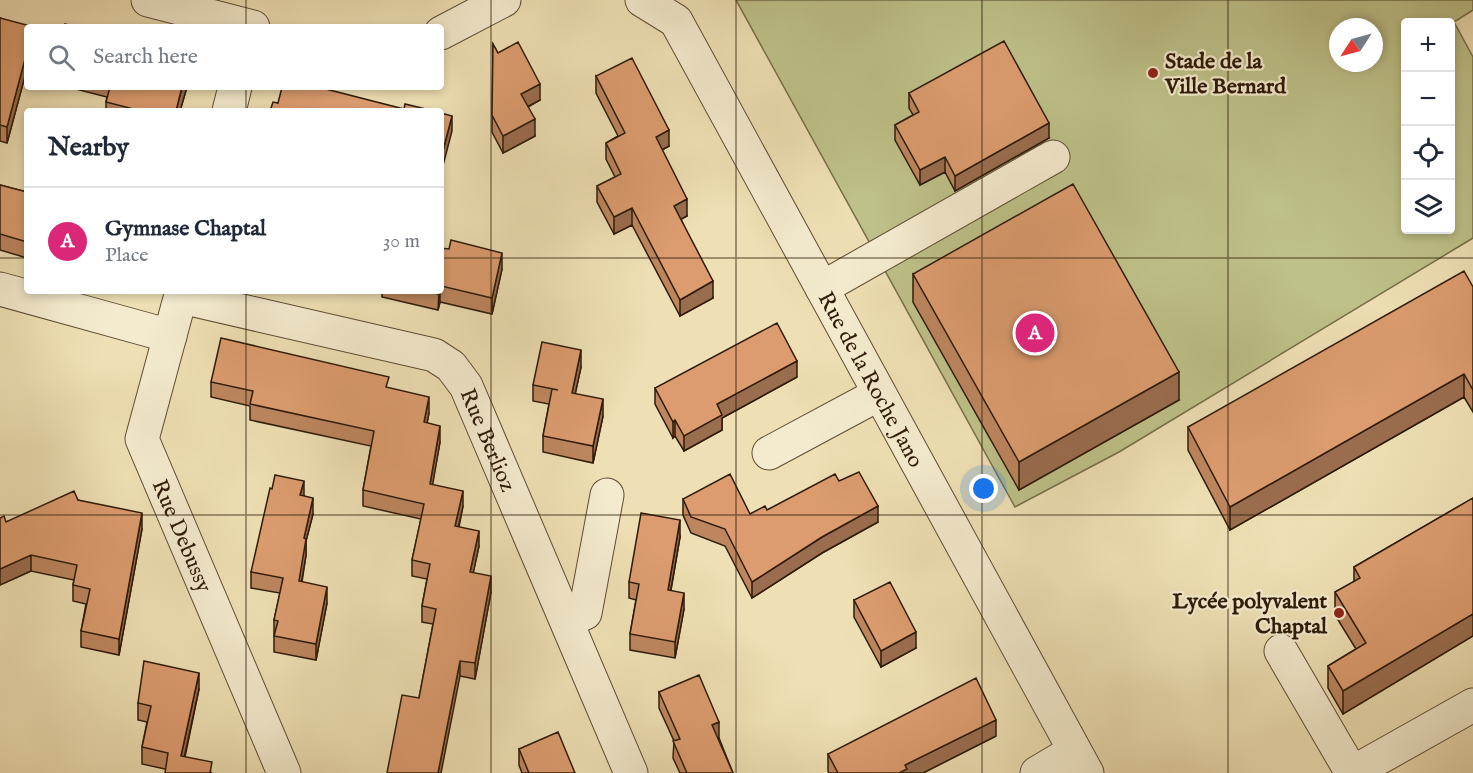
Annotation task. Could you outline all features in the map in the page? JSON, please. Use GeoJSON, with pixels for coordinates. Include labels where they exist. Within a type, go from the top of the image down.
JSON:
{"type":"FeatureCollection","features":[{"type":"Feature","properties":{"kind":"street"},"geometry":{"type":"LineString","coordinates":[[148,0],[240,24]]}},
{"type":"Feature","properties":{"kind":"street"},"geometry":{"type":"LineString","coordinates":[[444,31],[504,0]]}},
{"type":"Feature","properties":{"kind":"street","name":"Rue de la Roche Jano"},"geometry":{"type":"LineString","coordinates":[[642,0],[676,21],[1080,762]]}},
{"type":"Feature","properties":{"kind":"street"},"geometry":{"type":"LineString","coordinates":[[230,108],[234,90]]}},
{"type":"Feature","properties":{"kind":"street"},"geometry":{"type":"LineString","coordinates":[[822,288],[1053,157]]}},
{"type":"Feature","properties":{"kind":"street"},"geometry":{"type":"LineString","coordinates":[[0,290],[170,336]]}},
{"type":"Feature","properties":{"kind":"street","name":"Rue Debussy"},"geometry":{"type":"LineString","coordinates":[[181,294],[142,439],[284,773]]}},
{"type":"Feature","properties":{"kind":"street","name":"Rue Berlioz"},"geometry":{"type":"LineString","coordinates":[[181,294],[434,355],[451,366],[466,386],[631,773]]}},
{"type":"Feature","properties":{"kind":"street"},"geometry":{"type":"LineString","coordinates":[[769,453],[879,394]]}},
{"type":"Feature","properties":{"kind":"street"},"geometry":{"type":"LineString","coordinates":[[567,621],[585,613],[607,495]]}},
{"type":"Feature","properties":{"kind":"street"},"geometry":{"type":"LineString","coordinates":[[1281,651],[1352,773],[1473,705]]}},
{"type":"Feature","properties":{"kind":"street"},"geometry":{"type":"LineString","coordinates":[[1037,773],[1080,762]]}},
{"type":"Feature","properties":{"kind":"green space"},"geometry":{"type":"Polygon","coordinates":[[[736,0],[1473,0],[1473,10],[1455,21],[1455,18],[1401,18],[1401,234],[1455,234],[1455,24],[1473,57],[1473,238],[1119,452],[1015,507],[736,0]]]}},
{"type":"Feature","properties":{"kind":"building"},"geometry":{"type":"Polygon","coordinates":[[[0,18],[24,24],[24,63],[7,127],[0,125],[0,18]]]}},
{"type":"Feature","properties":{"kind":"building"},"geometry":{"type":"Polygon","coordinates":[[[1004,41],[1049,123],[955,176],[945,157],[920,170],[895,125],[919,112],[909,93],[1004,41]]]}},
{"type":"Feature","properties":{"kind":"building"},"geometry":{"type":"Polygon","coordinates":[[[518,42],[540,84],[521,94],[535,119],[503,136],[492,115],[493,44],[498,53],[518,42]]]}},
{"type":"Feature","properties":{"kind":"building"},"geometry":{"type":"Polygon","coordinates":[[[632,58],[669,130],[656,137],[687,199],[674,206],[713,281],[680,300],[632,208],[614,217],[597,186],[621,174],[606,143],[625,133],[596,76],[632,58]]]}},
{"type":"Feature","properties":{"kind":"building"},"geometry":{"type":"Polygon","coordinates":[[[109,90],[181,90],[177,108],[129,108],[106,102],[109,90]]]}},
{"type":"Feature","properties":{"kind":"building"},"geometry":{"type":"Polygon","coordinates":[[[281,90],[330,90],[400,108],[271,108],[273,102],[278,103],[281,90]]]}},
{"type":"Feature","properties":{"kind":"building"},"geometry":{"type":"Polygon","coordinates":[[[405,104],[422,108],[404,108],[405,104]]]}},
{"type":"Feature","properties":{"kind":"building"},"geometry":{"type":"Polygon","coordinates":[[[444,114],[452,116],[444,147],[444,114]]]}},
{"type":"Feature","properties":{"kind":"building"},"geometry":{"type":"Polygon","coordinates":[[[1073,184],[1179,372],[1019,462],[913,274],[1073,184]]]}},
{"type":"Feature","properties":{"kind":"building"},"geometry":{"type":"Polygon","coordinates":[[[0,185],[24,191],[24,241],[0,234],[0,185]]]}},
{"type":"Feature","properties":{"kind":"building"},"geometry":{"type":"Polygon","coordinates":[[[451,240],[502,253],[492,298],[444,287],[444,248],[449,249],[451,240]]]}},
{"type":"Feature","properties":{"kind":"building"},"geometry":{"type":"Polygon","coordinates":[[[1464,271],[1473,287],[1473,390],[1464,374],[1230,507],[1188,427],[1464,271]]]}},
{"type":"Feature","properties":{"kind":"building"},"geometry":{"type":"Polygon","coordinates":[[[777,323],[797,361],[717,404],[722,415],[684,436],[675,420],[673,422],[655,388],[777,323]]]}},
{"type":"Feature","properties":{"kind":"building"},"geometry":{"type":"Polygon","coordinates":[[[221,338],[389,377],[386,387],[429,397],[424,422],[440,426],[430,484],[463,491],[455,526],[479,531],[470,572],[491,576],[475,663],[460,661],[438,773],[387,773],[402,695],[419,698],[436,609],[422,606],[430,564],[412,560],[424,504],[363,490],[374,431],[250,404],[253,391],[211,382],[221,338]]]}},
{"type":"Feature","properties":{"kind":"building"},"geometry":{"type":"Polygon","coordinates":[[[542,342],[581,350],[572,393],[603,399],[593,446],[543,436],[552,389],[558,390],[533,385],[542,342]]]}},
{"type":"Feature","properties":{"kind":"building"},"geometry":{"type":"Polygon","coordinates":[[[859,472],[878,506],[822,537],[752,582],[725,529],[691,517],[683,499],[730,474],[750,514],[765,506],[767,510],[835,474],[839,481],[859,472]]]}},
{"type":"Feature","properties":{"kind":"building"},"geometry":{"type":"Polygon","coordinates":[[[275,475],[304,481],[300,495],[313,498],[304,538],[306,539],[299,581],[327,587],[316,644],[274,636],[278,621],[274,620],[283,578],[251,572],[275,475]]]}},
{"type":"Feature","properties":{"kind":"building"},"geometry":{"type":"Polygon","coordinates":[[[74,491],[78,500],[142,513],[119,639],[81,631],[90,589],[73,585],[77,565],[31,555],[0,569],[0,518],[4,516],[6,522],[74,491]]]}},
{"type":"Feature","properties":{"kind":"building"},"geometry":{"type":"Polygon","coordinates":[[[1473,498],[1473,614],[1343,691],[1328,666],[1366,643],[1335,592],[1360,578],[1354,567],[1473,498]]]}},
{"type":"Feature","properties":{"kind":"building"},"geometry":{"type":"Polygon","coordinates":[[[641,513],[680,520],[668,590],[684,593],[675,642],[630,634],[639,584],[629,582],[641,513]]]}},
{"type":"Feature","properties":{"kind":"building"},"geometry":{"type":"Polygon","coordinates":[[[890,582],[916,632],[881,651],[854,600],[890,582]]]}},
{"type":"Feature","properties":{"kind":"building"},"geometry":{"type":"Polygon","coordinates":[[[144,661],[199,673],[181,756],[212,762],[210,773],[165,773],[168,753],[142,747],[151,706],[138,703],[144,661]]]}},
{"type":"Feature","properties":{"kind":"building"},"geometry":{"type":"Polygon","coordinates":[[[699,675],[719,722],[712,725],[733,773],[687,773],[673,741],[680,739],[659,692],[699,675]]]}},
{"type":"Feature","properties":{"kind":"building"},"geometry":{"type":"Polygon","coordinates":[[[976,678],[996,720],[905,765],[907,769],[899,773],[838,773],[828,754],[976,678]]]}},
{"type":"Feature","properties":{"kind":"building"},"geometry":{"type":"Polygon","coordinates":[[[558,732],[575,773],[529,773],[519,749],[558,732]]]}},
{"type":"Feature","properties":{"kind":"place","name":"Stade de la Ville Bernard"},"geometry":{"type":"Point","coordinates":[1153,73]}},
{"type":"Feature","properties":{"kind":"place","name":"Gymnase Chaptal"},"geometry":{"type":"Point","coordinates":[1035,333]}},
{"type":"Feature","properties":{"kind":"place","name":"Lycée polyvalent Chaptal"},"geometry":{"type":"Point","coordinates":[1339,613]}}]}
